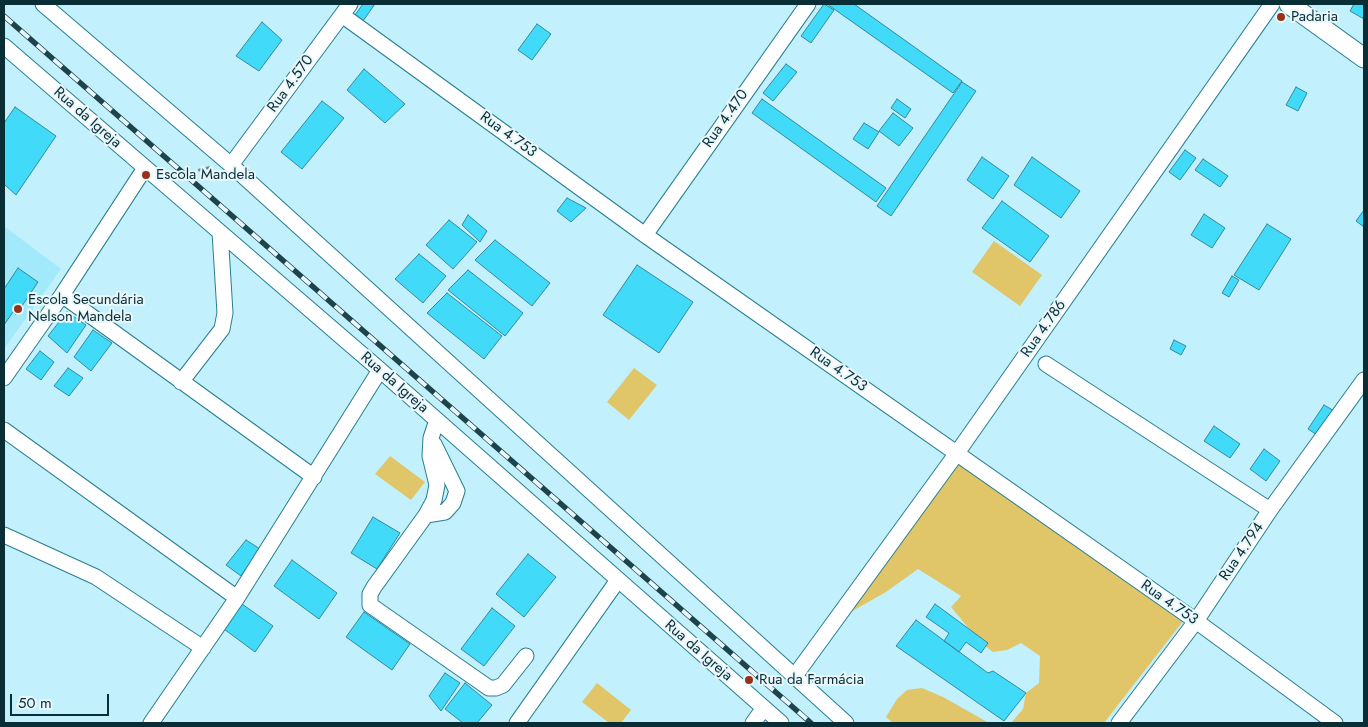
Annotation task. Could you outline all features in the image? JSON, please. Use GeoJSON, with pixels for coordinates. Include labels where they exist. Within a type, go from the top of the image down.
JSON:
{"type":"FeatureCollection","features":[{"type":"Feature","properties":{"kind":"main road"},"geometry":{"type":"LineString","coordinates":[[1289,4],[1364,58]]}},
{"type":"Feature","properties":{"kind":"street"},"geometry":{"type":"LineString","coordinates":[[43,4],[231,165],[846,723]]}},
{"type":"Feature","properties":{"kind":"street","name":"Rua 4.470"},"geometry":{"type":"LineString","coordinates":[[645,235],[808,4]]}},
{"type":"Feature","properties":{"kind":"street","name":"Rua 4.786"},"geometry":{"type":"LineString","coordinates":[[794,677],[956,453],[1272,4]]}},
{"type":"Feature","properties":{"kind":"street","name":"Rua 4.570"},"geometry":{"type":"LineString","coordinates":[[231,165],[346,9]]}},
{"type":"Feature","properties":{"kind":"street","name":"Rua 4.753"},"geometry":{"type":"LineString","coordinates":[[346,9],[645,235],[1196,621],[1335,723]]}},
{"type":"Feature","properties":{"kind":"street","name":"Rua da Igreja"},"geometry":{"type":"LineString","coordinates":[[4,46],[380,370],[781,723]]}},
{"type":"Feature","properties":{"kind":"street"},"geometry":{"type":"LineString","coordinates":[[4,378],[62,295],[145,168]]}},
{"type":"Feature","properties":{"kind":"street"},"geometry":{"type":"LineString","coordinates":[[181,382],[222,329],[225,313],[220,232]]}},
{"type":"Feature","properties":{"kind":"street"},"geometry":{"type":"LineString","coordinates":[[62,295],[314,477]]}},
{"type":"Feature","properties":{"kind":"street"},"geometry":{"type":"LineString","coordinates":[[1046,364],[1270,510]]}},
{"type":"Feature","properties":{"kind":"street"},"geometry":{"type":"LineString","coordinates":[[152,723],[237,598],[380,370]]}},
{"type":"Feature","properties":{"kind":"street","name":"Rua 4.794"},"geometry":{"type":"LineString","coordinates":[[1119,723],[1196,621],[1270,510],[1364,380]]}},
{"type":"Feature","properties":{"kind":"street"},"geometry":{"type":"LineString","coordinates":[[437,420],[431,438],[430,456],[437,485],[434,500],[426,515],[374,587],[370,594],[370,605],[488,688],[496,688],[503,685],[526,656]]}},
{"type":"Feature","properties":{"kind":"street"},"geometry":{"type":"LineString","coordinates":[[4,430],[237,598]]}},
{"type":"Feature","properties":{"kind":"street"},"geometry":{"type":"LineString","coordinates":[[426,515],[445,512],[453,503],[457,491],[431,438]]}},
{"type":"Feature","properties":{"kind":"street"},"geometry":{"type":"LineString","coordinates":[[4,535],[96,577],[203,648]]}},
{"type":"Feature","properties":{"kind":"street"},"geometry":{"type":"LineString","coordinates":[[516,723],[618,580]]}},
{"type":"Feature","properties":{"kind":"street"},"geometry":{"type":"LineString","coordinates":[[753,723],[764,708]]}},
{"type":"Feature","properties":{"kind":"path"},"geometry":{"type":"LineString","coordinates":[[173,176],[200,168],[231,165]]}},
{"type":"Feature","properties":{"kind":"shaded area","name":"Escola Secundária Nelson Mandela"},"geometry":{"type":"Polygon","coordinates":[[[4,226],[61,269],[4,349],[4,226]]]}},
{"type":"Feature","properties":{"kind":"shaded area"},"geometry":{"type":"Polygon","coordinates":[[[994,241],[1042,275],[1020,306],[972,272],[994,241]]]}},
{"type":"Feature","properties":{"kind":"shaded area"},"geometry":{"type":"Polygon","coordinates":[[[634,368],[657,385],[629,420],[607,402],[634,368]]]}},
{"type":"Feature","properties":{"kind":"shaded area"},"geometry":{"type":"Polygon","coordinates":[[[957,453],[1184,620],[1104,723],[1011,723],[1023,709],[1026,693],[1039,683],[1040,656],[1021,643],[1007,650],[993,652],[980,642],[951,607],[961,596],[918,569],[886,592],[847,614],[957,453]]]}},
{"type":"Feature","properties":{"kind":"shaded area"},"geometry":{"type":"Polygon","coordinates":[[[390,456],[425,482],[411,500],[375,474],[390,456]]]}},
{"type":"Feature","properties":{"kind":"shaded area"},"geometry":{"type":"Polygon","coordinates":[[[597,683],[631,710],[621,723],[609,723],[582,702],[597,683]]]}},
{"type":"Feature","properties":{"kind":"shaded area"},"geometry":{"type":"Polygon","coordinates":[[[922,688],[943,697],[989,723],[893,723],[886,717],[897,699],[907,690],[922,688]]]}},
{"type":"Feature","properties":{"kind":"building"},"geometry":{"type":"Polygon","coordinates":[[[363,4],[375,4],[363,21],[355,15],[363,4]]]}},
{"type":"Feature","properties":{"kind":"building"},"geometry":{"type":"Polygon","coordinates":[[[824,4],[834,10],[811,43],[801,36],[824,4]]]}},
{"type":"Feature","properties":{"kind":"building"},"geometry":{"type":"Polygon","coordinates":[[[827,4],[854,4],[962,81],[953,93],[827,4]]]}},
{"type":"Feature","properties":{"kind":"building"},"geometry":{"type":"Polygon","coordinates":[[[1354,4],[1364,4],[1364,19],[1350,11],[1354,4]]]}},
{"type":"Feature","properties":{"kind":"building"},"geometry":{"type":"Polygon","coordinates":[[[262,22],[282,40],[259,71],[236,56],[262,22]]]}},
{"type":"Feature","properties":{"kind":"building"},"geometry":{"type":"Polygon","coordinates":[[[537,24],[551,34],[532,60],[518,50],[537,24]]]}},
{"type":"Feature","properties":{"kind":"building"},"geometry":{"type":"Polygon","coordinates":[[[786,64],[797,72],[773,101],[763,93],[786,64]]]}},
{"type":"Feature","properties":{"kind":"building"},"geometry":{"type":"Polygon","coordinates":[[[364,69],[405,104],[385,123],[347,90],[364,69]]]}},
{"type":"Feature","properties":{"kind":"building"},"geometry":{"type":"Polygon","coordinates":[[[962,82],[976,91],[891,216],[877,206],[962,82]]]}},
{"type":"Feature","properties":{"kind":"building"},"geometry":{"type":"Polygon","coordinates":[[[1296,87],[1307,93],[1298,111],[1286,105],[1296,87]]]}},
{"type":"Feature","properties":{"kind":"building"},"geometry":{"type":"Polygon","coordinates":[[[762,99],[886,188],[876,202],[752,113],[762,99]]]}},
{"type":"Feature","properties":{"kind":"building"},"geometry":{"type":"Polygon","coordinates":[[[897,99],[911,109],[905,118],[891,108],[897,99]]]}},
{"type":"Feature","properties":{"kind":"building"},"geometry":{"type":"Polygon","coordinates":[[[322,101],[344,118],[302,169],[281,152],[322,101]]]}},
{"type":"Feature","properties":{"kind":"building"},"geometry":{"type":"Polygon","coordinates":[[[15,107],[56,136],[16,195],[4,184],[4,123],[15,107]]]}},
{"type":"Feature","properties":{"kind":"building"},"geometry":{"type":"Polygon","coordinates":[[[893,113],[913,128],[899,146],[879,131],[893,113]]]}},
{"type":"Feature","properties":{"kind":"building"},"geometry":{"type":"Polygon","coordinates":[[[864,123],[879,132],[868,149],[853,139],[864,123]]]}},
{"type":"Feature","properties":{"kind":"building"},"geometry":{"type":"Polygon","coordinates":[[[1185,150],[1196,158],[1180,180],[1169,172],[1185,150]]]}},
{"type":"Feature","properties":{"kind":"building"},"geometry":{"type":"Polygon","coordinates":[[[982,157],[1009,176],[993,199],[967,180],[982,157]]]}},
{"type":"Feature","properties":{"kind":"building"},"geometry":{"type":"Polygon","coordinates":[[[1032,157],[1080,191],[1061,218],[1014,185],[1032,157]]]}},
{"type":"Feature","properties":{"kind":"building"},"geometry":{"type":"Polygon","coordinates":[[[1203,159],[1228,176],[1220,187],[1195,170],[1203,159]]]}},
{"type":"Feature","properties":{"kind":"building"},"geometry":{"type":"Polygon","coordinates":[[[567,198],[586,208],[571,222],[557,211],[567,198]]]}},
{"type":"Feature","properties":{"kind":"building"},"geometry":{"type":"Polygon","coordinates":[[[1002,201],[1049,236],[1030,262],[982,228],[1002,201]]]}},
{"type":"Feature","properties":{"kind":"building"},"geometry":{"type":"Polygon","coordinates":[[[1364,210],[1364,227],[1356,221],[1364,210]]]}},
{"type":"Feature","properties":{"kind":"building"},"geometry":{"type":"Polygon","coordinates":[[[1204,214],[1225,228],[1212,248],[1191,235],[1204,214]]]}},
{"type":"Feature","properties":{"kind":"building"},"geometry":{"type":"Polygon","coordinates":[[[468,215],[487,231],[480,242],[462,225],[468,215]]]}},
{"type":"Feature","properties":{"kind":"building"},"geometry":{"type":"Polygon","coordinates":[[[449,220],[477,242],[453,269],[426,245],[449,220]]]}},
{"type":"Feature","properties":{"kind":"building"},"geometry":{"type":"Polygon","coordinates":[[[1267,224],[1291,239],[1259,290],[1234,275],[1267,224]]]}},
{"type":"Feature","properties":{"kind":"building"},"geometry":{"type":"Polygon","coordinates":[[[495,240],[550,283],[532,306],[475,260],[495,240]]]}},
{"type":"Feature","properties":{"kind":"building"},"geometry":{"type":"Polygon","coordinates":[[[419,254],[446,276],[423,303],[395,279],[419,254]]]}},
{"type":"Feature","properties":{"kind":"building"},"geometry":{"type":"Polygon","coordinates":[[[637,265],[693,302],[659,353],[603,315],[637,265]]]}},
{"type":"Feature","properties":{"kind":"building"},"geometry":{"type":"Polygon","coordinates":[[[18,268],[38,282],[16,315],[13,312],[4,325],[4,289],[18,268]]]}},
{"type":"Feature","properties":{"kind":"building"},"geometry":{"type":"Polygon","coordinates":[[[468,270],[523,313],[505,336],[448,290],[468,270]]]}},
{"type":"Feature","properties":{"kind":"building"},"geometry":{"type":"Polygon","coordinates":[[[1232,276],[1239,280],[1229,297],[1222,293],[1232,276]]]}},
{"type":"Feature","properties":{"kind":"building"},"geometry":{"type":"Polygon","coordinates":[[[447,293],[502,336],[484,359],[427,313],[447,293]]]}},
{"type":"Feature","properties":{"kind":"building"},"geometry":{"type":"Polygon","coordinates":[[[67,312],[86,325],[67,353],[48,336],[67,312]]]}},
{"type":"Feature","properties":{"kind":"building"},"geometry":{"type":"Polygon","coordinates":[[[93,330],[112,343],[91,371],[74,357],[93,330]]]}},
{"type":"Feature","properties":{"kind":"building"},"geometry":{"type":"Polygon","coordinates":[[[1174,340],[1186,346],[1181,355],[1170,349],[1174,340]]]}},
{"type":"Feature","properties":{"kind":"building"},"geometry":{"type":"Polygon","coordinates":[[[40,351],[54,362],[41,380],[26,369],[40,351]]]}},
{"type":"Feature","properties":{"kind":"building"},"geometry":{"type":"Polygon","coordinates":[[[68,368],[83,378],[69,396],[54,386],[68,368]]]}},
{"type":"Feature","properties":{"kind":"building"},"geometry":{"type":"Polygon","coordinates":[[[1324,405],[1336,412],[1320,437],[1308,429],[1324,405]]]}},
{"type":"Feature","properties":{"kind":"building"},"geometry":{"type":"Polygon","coordinates":[[[1214,426],[1240,444],[1230,458],[1204,441],[1214,426]]]}},
{"type":"Feature","properties":{"kind":"building"},"geometry":{"type":"Polygon","coordinates":[[[1264,449],[1280,461],[1266,481],[1250,469],[1264,449]]]}},
{"type":"Feature","properties":{"kind":"building"},"geometry":{"type":"Polygon","coordinates":[[[373,517],[400,533],[377,569],[351,553],[373,517]]]}},
{"type":"Feature","properties":{"kind":"building"},"geometry":{"type":"Polygon","coordinates":[[[246,540],[260,549],[241,576],[226,565],[246,540]]]}},
{"type":"Feature","properties":{"kind":"building"},"geometry":{"type":"Polygon","coordinates":[[[528,554],[556,577],[524,617],[496,594],[528,554]]]}},
{"type":"Feature","properties":{"kind":"building"},"geometry":{"type":"Polygon","coordinates":[[[292,560],[337,593],[319,619],[274,586],[292,560]]]}},
{"type":"Feature","properties":{"kind":"building"},"geometry":{"type":"Polygon","coordinates":[[[242,604],[273,626],[255,652],[224,629],[242,604]]]}},
{"type":"Feature","properties":{"kind":"building"},"geometry":{"type":"Polygon","coordinates":[[[935,604],[988,643],[981,653],[966,642],[959,652],[944,641],[949,633],[926,617],[935,604]]]}},
{"type":"Feature","properties":{"kind":"building"},"geometry":{"type":"Polygon","coordinates":[[[492,608],[515,626],[484,666],[461,649],[492,608]]]}},
{"type":"Feature","properties":{"kind":"building"},"geometry":{"type":"Polygon","coordinates":[[[364,612],[410,644],[392,670],[346,637],[364,612]]]}},
{"type":"Feature","properties":{"kind":"building"},"geometry":{"type":"Polygon","coordinates":[[[916,620],[988,673],[993,671],[1026,693],[1004,721],[896,646],[916,620]]]}},
{"type":"Feature","properties":{"kind":"building"},"geometry":{"type":"Polygon","coordinates":[[[445,673],[460,683],[441,711],[429,696],[445,673]]]}},
{"type":"Feature","properties":{"kind":"building"},"geometry":{"type":"Polygon","coordinates":[[[465,683],[492,705],[477,723],[463,723],[445,709],[465,683]]]}},
{"type":"Feature","properties":{"kind":"railway"},"geometry":{"type":"LineString","coordinates":[[4,16],[811,723]]}},
{"type":"Feature","properties":{"kind":"place","name":"Padaria"},"geometry":{"type":"Point","coordinates":[1281,17]}},
{"type":"Feature","properties":{"kind":"place","name":"Escola Mandela"},"geometry":{"type":"Point","coordinates":[146,175]}},
{"type":"Feature","properties":{"kind":"place","name":"Escola Secundária Nelson Mandela"},"geometry":{"type":"Point","coordinates":[18,309]}},
{"type":"Feature","properties":{"kind":"place","name":"Rua da Farmácia"},"geometry":{"type":"Point","coordinates":[749,680]}}]}
